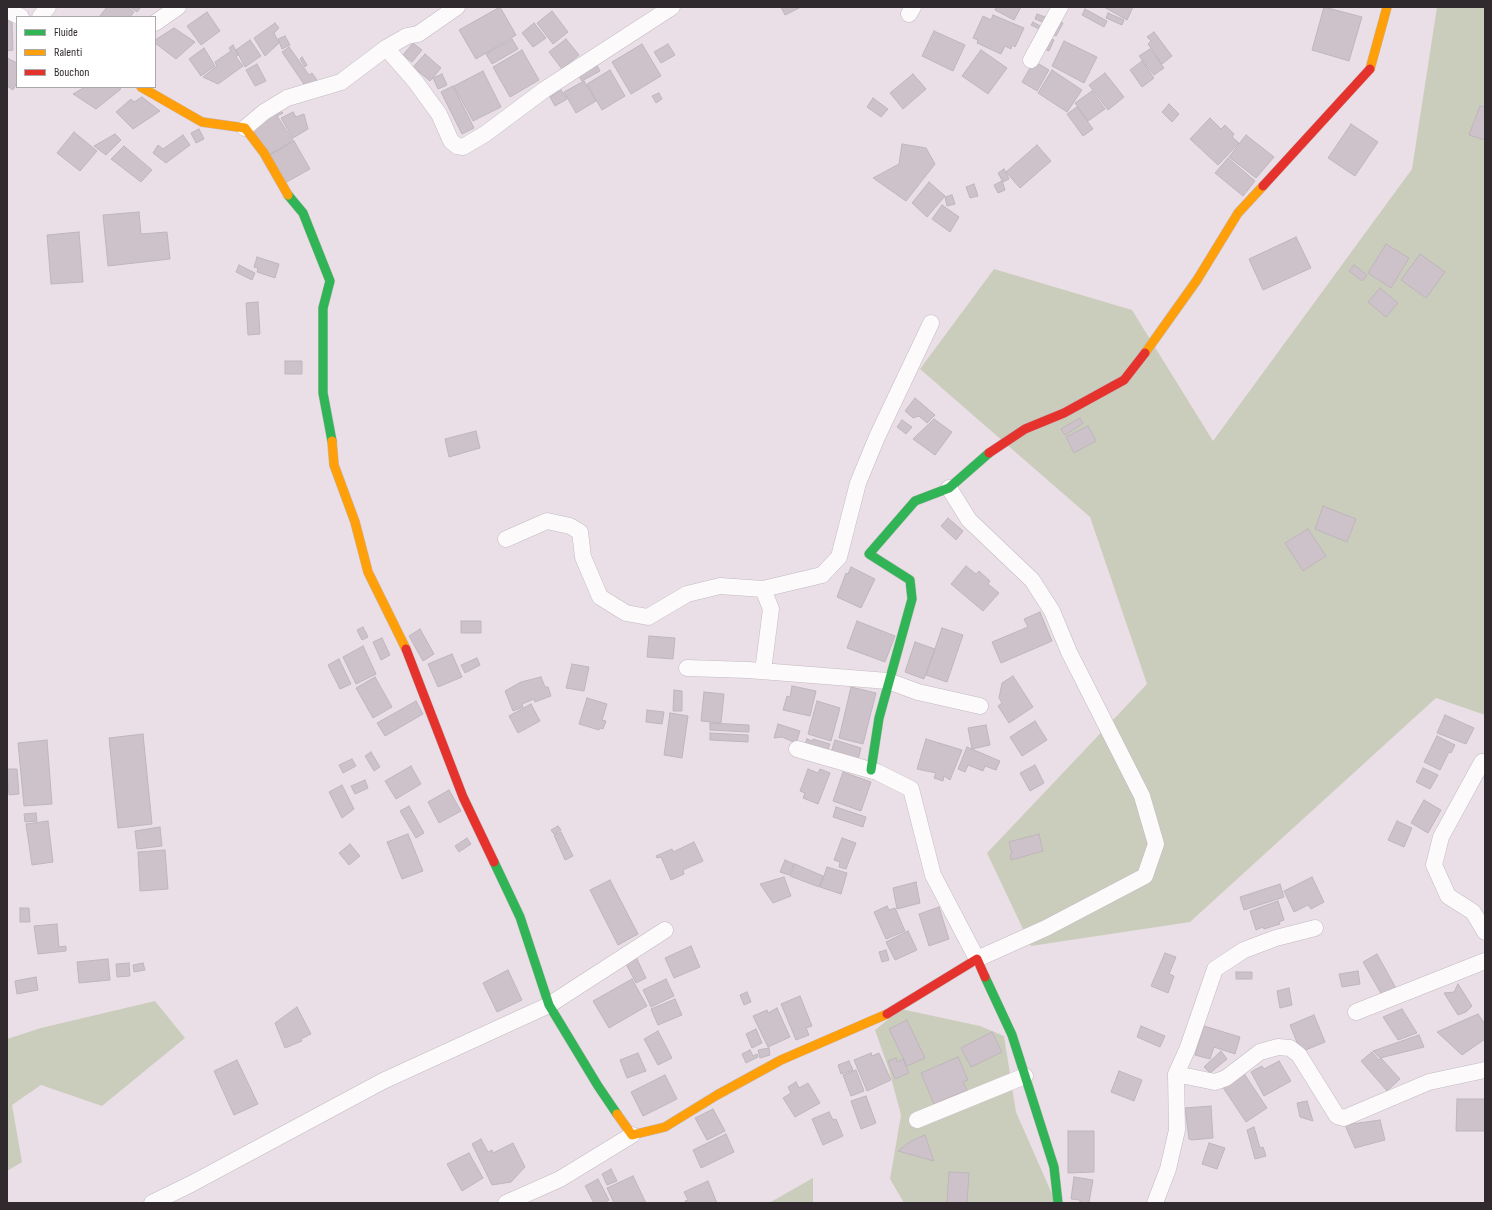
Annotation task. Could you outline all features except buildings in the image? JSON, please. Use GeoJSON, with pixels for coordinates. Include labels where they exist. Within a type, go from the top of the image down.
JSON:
{"type":"FeatureCollection","features":[{"type":"Feature","properties":{"kind":"street"},"geometry":{"type":"LineString","coordinates":[[41,16],[48,7]]}},
{"type":"Feature","properties":{"kind":"street"},"geometry":{"type":"LineString","coordinates":[[156,22],[178,7]]}},
{"type":"Feature","properties":{"kind":"street"},"geometry":{"type":"LineString","coordinates":[[245,128],[264,112],[287,98],[341,82],[386,48],[407,36],[418,34],[456,7]]}},
{"type":"Feature","properties":{"kind":"street"},"geometry":{"type":"LineString","coordinates":[[1031,60],[1060,7]]}},
{"type":"Feature","properties":{"kind":"street"},"geometry":{"type":"LineString","coordinates":[[871,770],[879,718],[888,681],[912,599],[910,580],[869,554],[915,501],[949,488],[987,455],[1025,429],[1064,413],[1124,380],[1170,320],[1197,280],[1238,213],[1370,69],[1387,7]]}},
{"type":"Feature","properties":{"kind":"street"},"geometry":{"type":"LineString","coordinates":[[386,48],[419,86],[439,114],[451,141],[457,146],[463,147],[485,134],[544,90],[665,9]]}},
{"type":"Feature","properties":{"kind":"street"},"geometry":{"type":"LineString","coordinates":[[7,10],[19,16]]}},
{"type":"Feature","properties":{"kind":"street"},"geometry":{"type":"LineString","coordinates":[[143,88],[202,122],[245,128],[264,153],[283,189],[303,213],[330,281],[323,308],[323,393],[332,435],[334,465],[355,522],[368,572],[410,658],[428,713],[463,797],[520,918],[548,1005],[598,1086],[632,1135]]}},
{"type":"Feature","properties":{"kind":"street"},"geometry":{"type":"LineString","coordinates":[[506,539],[547,522],[570,526],[580,532],[583,557],[600,597],[626,613],[648,617],[687,594],[720,586],[763,589],[822,574],[840,557],[858,483],[877,437],[931,323]]}},
{"type":"Feature","properties":{"kind":"street"},"geometry":{"type":"LineString","coordinates":[[506,1203],[560,1178],[632,1135],[665,1127],[717,1095],[780,1060],[885,1015],[977,959],[1046,928],[1145,876],[1156,844],[1142,796],[1069,652],[1052,611],[1032,580],[969,520],[949,488]]}},
{"type":"Feature","properties":{"kind":"street"},"geometry":{"type":"LineString","coordinates":[[763,589],[771,609],[763,671]]}},
{"type":"Feature","properties":{"kind":"street"},"geometry":{"type":"LineString","coordinates":[[687,668],[763,671],[888,681],[918,692],[980,706]]}},
{"type":"Feature","properties":{"kind":"street"},"geometry":{"type":"LineString","coordinates":[[797,749],[871,770],[911,789],[933,875],[977,959],[1012,1035],[1054,1167],[1058,1203]]}},
{"type":"Feature","properties":{"kind":"street"},"geometry":{"type":"LineString","coordinates":[[1482,762],[1441,837],[1434,865],[1448,896],[1473,912],[1485,932]]}},
{"type":"Feature","properties":{"kind":"street"},"geometry":{"type":"LineString","coordinates":[[1155,1203],[1168,1169],[1177,1130],[1176,1074],[1187,1050],[1215,969],[1244,950],[1276,938],[1315,928]]}},
{"type":"Feature","properties":{"kind":"street"},"geometry":{"type":"LineString","coordinates":[[152,1203],[383,1081],[548,1005],[665,930]]}},
{"type":"Feature","properties":{"kind":"street"},"geometry":{"type":"LineString","coordinates":[[1356,1012],[1485,960]]}},
{"type":"Feature","properties":{"kind":"street"},"geometry":{"type":"LineString","coordinates":[[1176,1074],[1215,1082],[1226,1078],[1260,1052],[1274,1047],[1290,1048],[1299,1055],[1337,1116],[1344,1118],[1429,1082],[1485,1070]]}},
{"type":"Feature","properties":{"kind":"street"},"geometry":{"type":"LineString","coordinates":[[917,1120],[1025,1076]]}},
{"type":"Feature","properties":{"kind":"green space"},"geometry":{"type":"Polygon","coordinates":[[[1437,7],[1485,7],[1485,715],[1436,698],[1190,922],[1031,946],[987,853],[1147,684],[1090,517],[920,369],[994,269],[1132,310],[1213,441],[1412,169],[1437,7]]]}},
{"type":"Feature","properties":{"kind":"green space"},"geometry":{"type":"Polygon","coordinates":[[[155,1001],[185,1038],[102,1106],[41,1085],[12,1105],[22,1162],[7,1171],[7,1039],[41,1028],[155,1001]]]}},
{"type":"Feature","properties":{"kind":"green space"},"geometry":{"type":"Polygon","coordinates":[[[901,1009],[980,1026],[1004,1036],[1016,1112],[1056,1203],[904,1203],[890,1179],[901,1115],[889,1070],[875,1030],[901,1009]]]}},
{"type":"Feature","properties":{"kind":"green space"},"geometry":{"type":"Polygon","coordinates":[[[813,1178],[813,1203],[769,1203],[813,1178]]]}},
{"type":"Feature","properties":{"kind":"traffic: fast"},"geometry":{"type":"LineString","coordinates":[[288,195],[303,213],[330,281],[323,308],[323,393],[332,441]]}},
{"type":"Feature","properties":{"kind":"traffic: fast"},"geometry":{"type":"LineString","coordinates":[[871,770],[879,718],[912,599],[910,580],[869,554],[915,501],[949,488],[989,453]]}},
{"type":"Feature","properties":{"kind":"traffic: fast"},"geometry":{"type":"LineString","coordinates":[[494,862],[520,917],[549,1005],[598,1086],[617,1114]]}},
{"type":"Feature","properties":{"kind":"traffic: fast"},"geometry":{"type":"LineString","coordinates":[[985,977],[1012,1035],[1054,1167],[1058,1203]]}},
{"type":"Feature","properties":{"kind":"traffic: slow"},"geometry":{"type":"LineString","coordinates":[[1370,69],[1387,7]]}},
{"type":"Feature","properties":{"kind":"traffic: slow"},"geometry":{"type":"LineString","coordinates":[[143,88],[202,122],[245,128],[264,153],[288,195]]}},
{"type":"Feature","properties":{"kind":"traffic: slow"},"geometry":{"type":"LineString","coordinates":[[1145,353],[1197,280],[1238,213],[1263,186]]}},
{"type":"Feature","properties":{"kind":"traffic: slow"},"geometry":{"type":"LineString","coordinates":[[332,441],[334,465],[355,522],[368,572],[406,649]]}},
{"type":"Feature","properties":{"kind":"traffic: slow"},"geometry":{"type":"LineString","coordinates":[[617,1114],[632,1135],[665,1127],[717,1095],[781,1060],[887,1014]]}},
{"type":"Feature","properties":{"kind":"traffic: jam"},"geometry":{"type":"LineString","coordinates":[[1263,186],[1370,69]]}},
{"type":"Feature","properties":{"kind":"traffic: jam"},"geometry":{"type":"LineString","coordinates":[[989,453],[1025,429],[1064,413],[1124,380],[1145,353]]}},
{"type":"Feature","properties":{"kind":"traffic: jam"},"geometry":{"type":"LineString","coordinates":[[406,649],[463,797],[494,862]]}},
{"type":"Feature","properties":{"kind":"traffic: jam"},"geometry":{"type":"LineString","coordinates":[[887,1014],[977,959],[985,977]]}}]}
